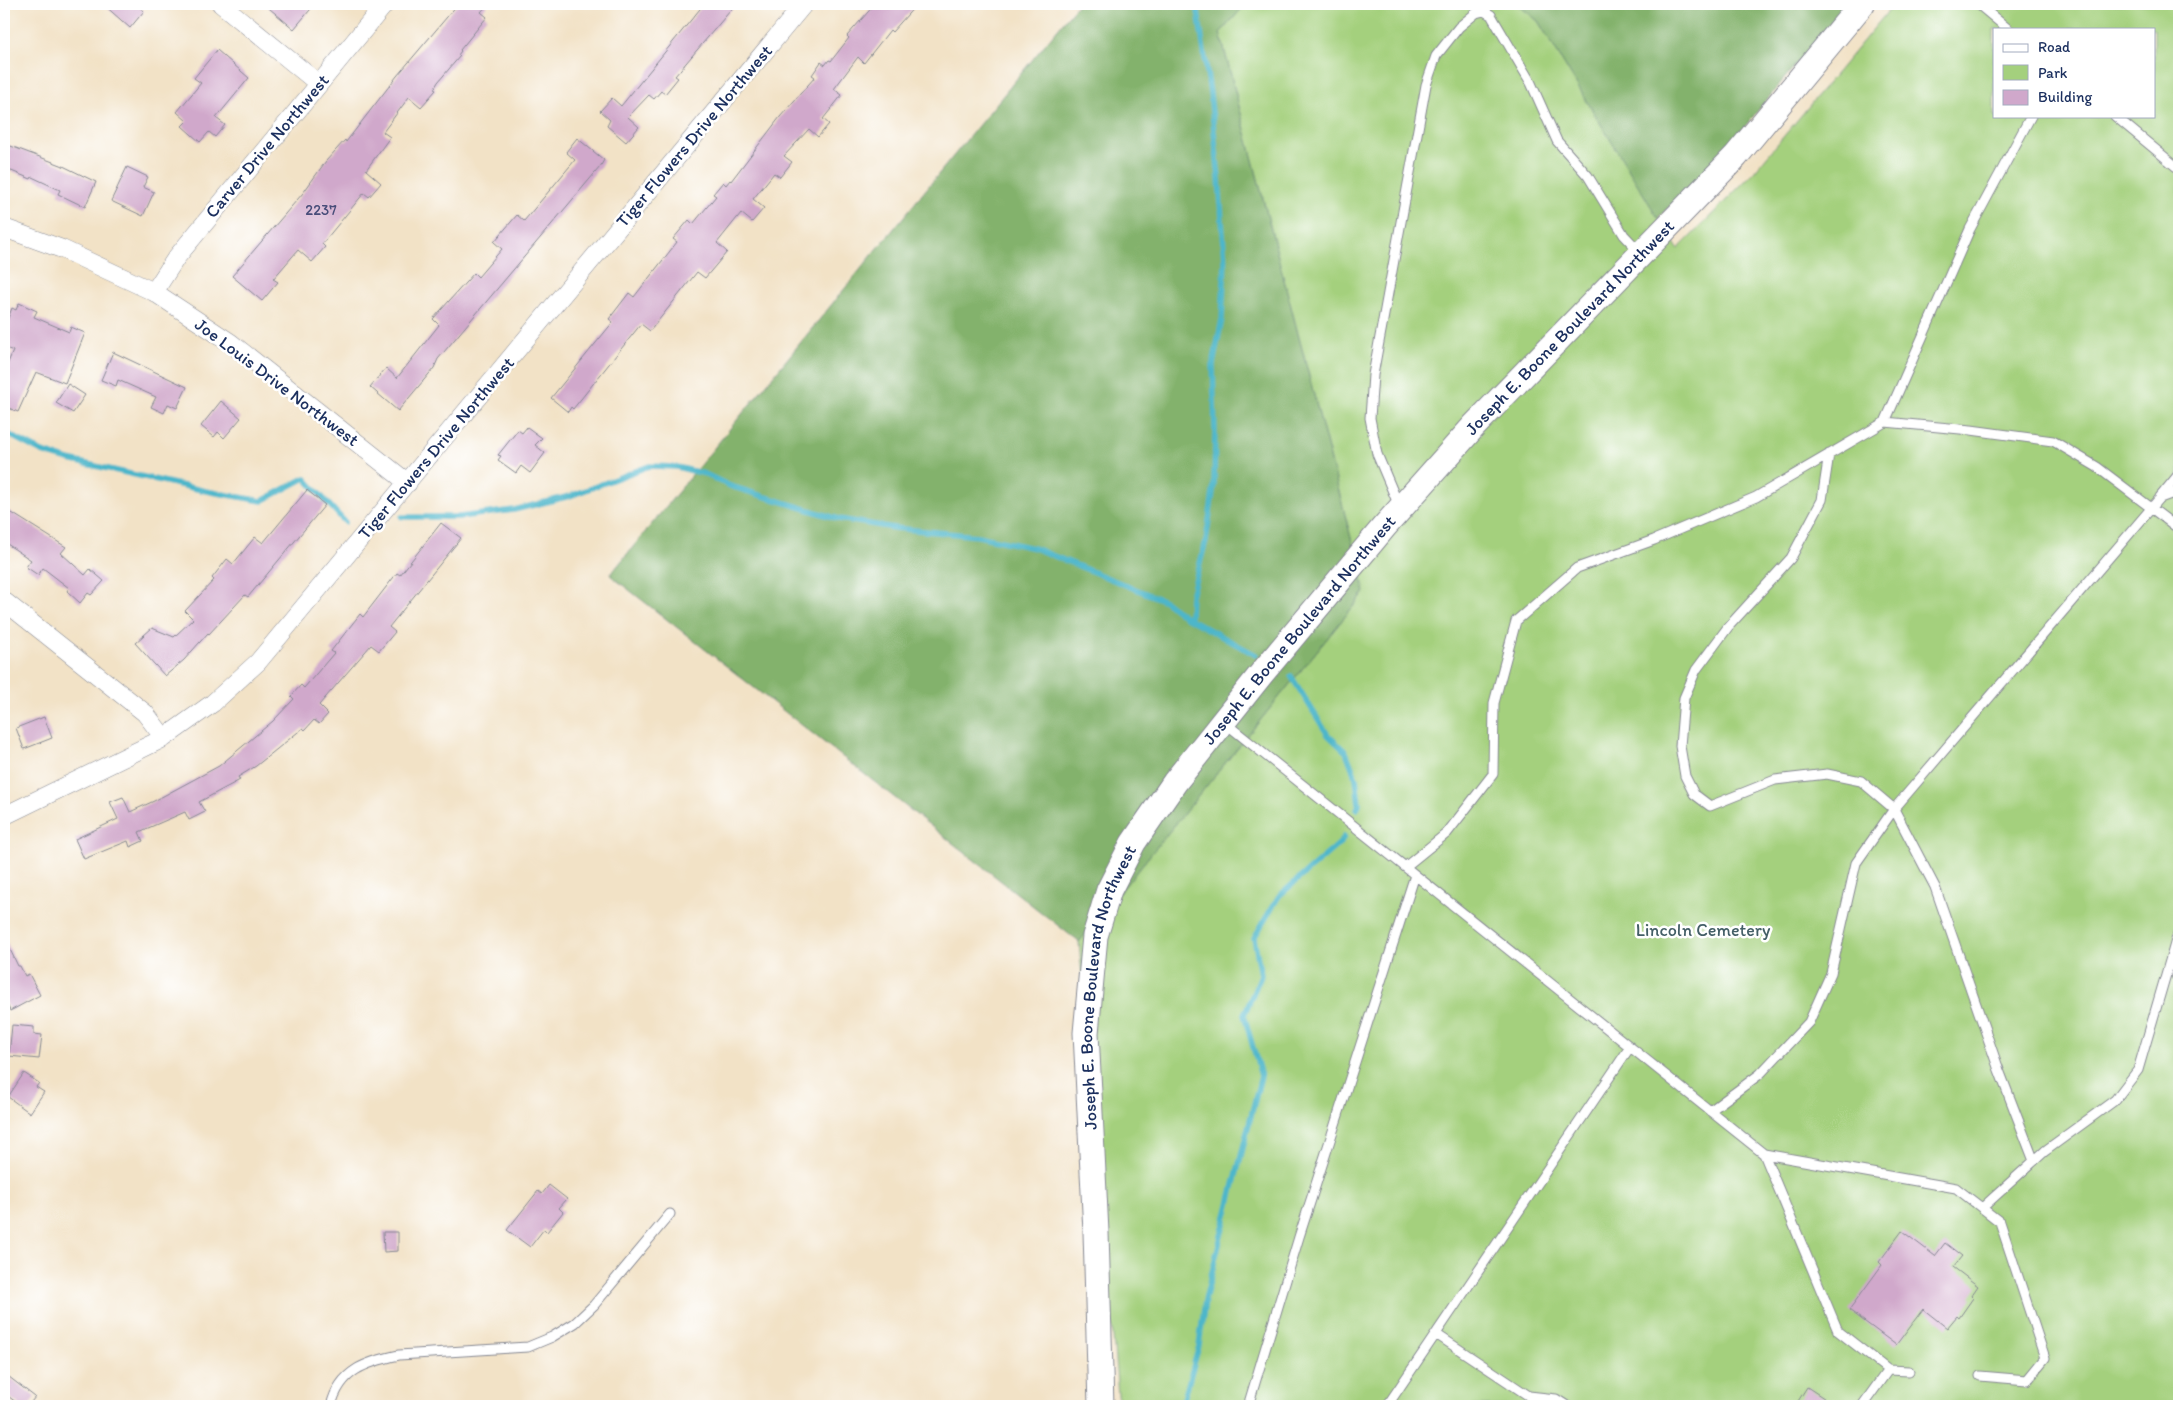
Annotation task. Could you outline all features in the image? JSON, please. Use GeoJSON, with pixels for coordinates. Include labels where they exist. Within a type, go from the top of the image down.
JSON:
{"type":"FeatureCollection","features":[{"type":"Feature","properties":{"kind":"main road","name":"Joseph E. Boone Boulevard Northwest"},"geometry":{"type":"LineString","coordinates":[[1101,1406],[1096,1232],[1086,1033],[1095,936],[1109,890],[1133,843],[1175,782],[1400,509],[1474,426],[1736,156],[1862,4]]}},
{"type":"Feature","properties":{"kind":"street"},"geometry":{"type":"LineString","coordinates":[[221,4],[319,84]]}},
{"type":"Feature","properties":{"kind":"street","name":"Carver Drive Northwest"},"geometry":{"type":"LineString","coordinates":[[154,292],[176,258],[385,4]]}},
{"type":"Feature","properties":{"kind":"street","name":"Tiger Flowers Drive Northwest"},"geometry":{"type":"LineString","coordinates":[[4,816],[164,738],[213,703],[258,662],[804,4]]}},
{"type":"Feature","properties":{"kind":"street","name":"Joe Louis Drive Northwest"},"geometry":{"type":"LineString","coordinates":[[4,228],[62,249],[154,292],[231,343],[408,483]]}},
{"type":"Feature","properties":{"kind":"street"},"geometry":{"type":"LineString","coordinates":[[4,601],[146,713],[164,738]]}},
{"type":"Feature","properties":{"kind":"lane"},"geometry":{"type":"LineString","coordinates":[[1978,4],[2007,28]]}},
{"type":"Feature","properties":{"kind":"lane"},"geometry":{"type":"LineString","coordinates":[[1400,509],[1377,454],[1370,418],[1373,375],[1426,85],[1436,56],[1459,27],[1476,13],[1484,11],[1491,15],[1531,83],[1557,141],[1588,176],[1624,235],[1642,254]]}},
{"type":"Feature","properties":{"kind":"lane"},"geometry":{"type":"LineString","coordinates":[[1885,422],[1970,229],[2030,118]]}},
{"type":"Feature","properties":{"kind":"lane"},"geometry":{"type":"LineString","coordinates":[[2117,118],[2179,169]]}},
{"type":"Feature","properties":{"kind":"lane"},"geometry":{"type":"LineString","coordinates":[[1405,867],[1447,833],[1493,774],[1494,703],[1516,621],[1577,568],[1654,540],[1756,497],[1885,422],[2053,441],[2098,467],[2179,529]]}},
{"type":"Feature","properties":{"kind":"lane"},"geometry":{"type":"LineString","coordinates":[[1829,454],[1822,500],[1791,558],[1728,627],[1696,670],[1684,698],[1680,746],[1685,776],[1694,794],[1710,806],[1775,780],[1827,774],[1861,781],[1894,809],[1935,887],[1999,1070],[2034,1161]]}},
{"type":"Feature","properties":{"kind":"lane"},"geometry":{"type":"LineString","coordinates":[[1710,1111],[1760,1074],[1809,1022],[1831,973],[1856,864],[1894,809],[2179,474]]}},
{"type":"Feature","properties":{"kind":"lane"},"geometry":{"type":"LineString","coordinates":[[2160,498],[2179,491]]}},
{"type":"Feature","properties":{"kind":"lane"},"geometry":{"type":"LineString","coordinates":[[1224,722],[1764,1154],[1956,1188],[2000,1222],[2045,1358],[2027,1380],[1980,1376]]}},
{"type":"Feature","properties":{"kind":"lane"},"geometry":{"type":"LineString","coordinates":[[1248,1406],[1299,1237],[1415,875]]}},
{"type":"Feature","properties":{"kind":"lane"},"geometry":{"type":"LineString","coordinates":[[1982,1208],[2034,1161],[2115,1100],[2138,1070],[2179,930]]}},
{"type":"Feature","properties":{"kind":"lane"},"geometry":{"type":"LineString","coordinates":[[1387,1406],[1630,1047]]}},
{"type":"Feature","properties":{"kind":"lane"},"geometry":{"type":"LineString","coordinates":[[1764,1154],[1838,1331],[1888,1370],[1909,1371]]}},
{"type":"Feature","properties":{"kind":"lane"},"geometry":{"type":"LineString","coordinates":[[331,1406],[334,1394],[345,1377],[361,1366],[380,1359],[400,1355],[528,1347],[552,1337],[575,1322],[594,1305],[670,1214]]}},
{"type":"Feature","properties":{"kind":"lane"},"geometry":{"type":"LineString","coordinates":[[1436,1334],[1528,1396],[1556,1399],[1567,1406]]}},
{"type":"Feature","properties":{"kind":"lane"},"geometry":{"type":"LineString","coordinates":[[1862,1406],[1888,1370]]}},
{"type":"Feature","properties":{"kind":"lane"},"geometry":{"type":"LineString","coordinates":[[1528,1396],[1533,1406]]}},
{"type":"Feature","properties":{"kind":"green space"},"geometry":{"type":"Polygon","coordinates":[[[1078,4],[1246,4],[1220,33],[1365,592],[1079,942],[610,575],[1078,4]]]}},
{"type":"Feature","properties":{"kind":"green space","name":"Lincoln Cemetery"},"geometry":{"type":"Polygon","coordinates":[[[1246,4],[1517,4],[1538,21],[1678,249],[1754,172],[1894,4],[2179,4],[2179,1406],[1119,1406],[1079,942],[1365,592],[1220,33],[1246,4]]]}},
{"type":"Feature","properties":{"kind":"green space"},"geometry":{"type":"Polygon","coordinates":[[[1517,4],[1846,4],[1727,148],[1658,218],[1538,21],[1517,4]]]}},
{"type":"Feature","properties":{"kind":"building"},"geometry":{"type":"Polygon","coordinates":[[[103,4],[136,4],[144,11],[130,28],[103,4]]]}},
{"type":"Feature","properties":{"kind":"building"},"geometry":{"type":"Polygon","coordinates":[[[264,4],[315,4],[294,29],[264,4]]]}},
{"type":"Feature","properties":{"kind":"building"},"geometry":{"type":"Polygon","coordinates":[[[458,4],[488,4],[481,12],[487,17],[460,50],[458,55],[460,56],[438,82],[434,89],[436,90],[421,107],[409,97],[383,132],[390,137],[366,170],[381,183],[369,197],[364,193],[322,244],[325,247],[312,262],[298,250],[273,279],[278,282],[262,301],[232,276],[303,193],[326,161],[345,140],[346,142],[397,76],[458,4]]]}},
{"type":"Feature","properties":{"kind":"building"},"geometry":{"type":"Polygon","coordinates":[[[704,4],[736,4],[675,76],[678,78],[665,94],[661,91],[654,99],[649,95],[628,117],[639,127],[626,142],[607,126],[610,120],[600,111],[612,98],[621,106],[704,4]]]}},
{"type":"Feature","properties":{"kind":"building"},"geometry":{"type":"Polygon","coordinates":[[[875,4],[917,4],[892,32],[890,30],[864,63],[858,57],[834,89],[842,95],[823,119],[829,124],[818,137],[809,129],[784,156],[792,162],[780,177],[774,173],[753,199],[764,208],[752,222],[741,213],[717,243],[727,252],[705,278],[697,272],[650,331],[641,324],[573,409],[571,407],[568,412],[551,398],[613,322],[609,319],[629,293],[634,297],[677,242],[673,239],[689,220],[693,224],[716,196],[713,194],[723,182],[726,185],[731,181],[780,117],[815,77],[812,75],[821,62],[825,65],[829,60],[831,61],[849,38],[847,36],[875,4]]]}},
{"type":"Feature","properties":{"kind":"building"},"geometry":{"type":"Polygon","coordinates":[[[217,50],[249,78],[216,118],[225,125],[215,137],[209,132],[200,142],[182,126],[187,121],[177,112],[201,83],[194,78],[217,50]]]}},
{"type":"Feature","properties":{"kind":"building"},"geometry":{"type":"Polygon","coordinates":[[[577,138],[604,160],[600,167],[438,359],[434,368],[398,411],[370,387],[386,368],[397,378],[439,325],[433,319],[474,273],[478,277],[502,249],[494,242],[517,215],[524,221],[575,160],[566,152],[577,138]]]}},
{"type":"Feature","properties":{"kind":"building"},"geometry":{"type":"Polygon","coordinates":[[[8,145],[61,165],[96,182],[85,207],[58,194],[60,190],[32,177],[31,179],[4,168],[4,156],[8,145]]]}},
{"type":"Feature","properties":{"kind":"building"},"geometry":{"type":"Polygon","coordinates":[[[127,167],[148,177],[143,187],[154,192],[143,216],[111,201],[127,167]]]}},
{"type":"Feature","properties":{"kind":"building"},"geometry":{"type":"Polygon","coordinates":[[[19,303],[37,311],[34,317],[69,332],[71,327],[85,333],[65,383],[36,372],[18,412],[4,406],[4,372],[13,351],[4,347],[4,328],[12,308],[16,310],[19,303]]]}},
{"type":"Feature","properties":{"kind":"building"},"geometry":{"type":"Polygon","coordinates":[[[113,352],[187,387],[177,408],[168,404],[164,413],[151,407],[156,397],[118,380],[116,386],[101,380],[113,352]]]}},
{"type":"Feature","properties":{"kind":"building"},"geometry":{"type":"Polygon","coordinates":[[[68,384],[85,395],[73,413],[56,403],[68,384]]]}},
{"type":"Feature","properties":{"kind":"building"},"geometry":{"type":"Polygon","coordinates":[[[221,401],[241,418],[224,438],[218,432],[214,437],[201,426],[221,401]]]}},
{"type":"Feature","properties":{"kind":"building"},"geometry":{"type":"Polygon","coordinates":[[[527,427],[542,438],[535,445],[545,453],[530,473],[521,466],[516,473],[498,460],[501,456],[498,455],[518,430],[522,433],[527,427]]]}},
{"type":"Feature","properties":{"kind":"building"},"geometry":{"type":"Polygon","coordinates":[[[307,490],[325,505],[248,597],[245,595],[184,660],[165,676],[135,643],[152,628],[174,637],[193,619],[185,611],[214,580],[212,578],[227,559],[233,564],[255,537],[263,543],[307,490]]]}},
{"type":"Feature","properties":{"kind":"building"},"geometry":{"type":"Polygon","coordinates":[[[4,508],[66,547],[61,553],[85,575],[90,569],[104,581],[91,595],[88,593],[80,603],[67,591],[69,588],[43,568],[38,575],[26,567],[31,560],[4,542],[4,508]]]}},
{"type":"Feature","properties":{"kind":"building"},"geometry":{"type":"Polygon","coordinates":[[[441,523],[461,538],[389,627],[395,632],[379,651],[371,645],[319,705],[328,714],[319,724],[314,720],[305,730],[303,728],[256,766],[238,777],[240,780],[199,802],[205,812],[189,820],[185,812],[139,832],[143,841],[130,847],[128,841],[84,859],[75,839],[118,819],[110,802],[123,797],[130,812],[154,801],[219,766],[273,721],[294,699],[291,696],[301,685],[304,688],[334,653],[331,651],[360,614],[363,617],[397,573],[400,575],[441,523]]]}},
{"type":"Feature","properties":{"kind":"building"},"geometry":{"type":"Polygon","coordinates":[[[44,717],[52,738],[24,749],[16,728],[44,717]]]}},
{"type":"Feature","properties":{"kind":"building"},"geometry":{"type":"Polygon","coordinates":[[[4,937],[18,966],[20,966],[25,976],[29,974],[40,995],[10,1011],[4,998],[4,937]]]}},
{"type":"Feature","properties":{"kind":"building"},"geometry":{"type":"Polygon","coordinates":[[[12,1025],[34,1027],[34,1034],[42,1035],[39,1059],[9,1056],[12,1025]]]}},
{"type":"Feature","properties":{"kind":"building"},"geometry":{"type":"Polygon","coordinates":[[[24,1073],[39,1083],[36,1087],[44,1092],[30,1113],[8,1097],[24,1073]]]}},
{"type":"Feature","properties":{"kind":"building"},"geometry":{"type":"Polygon","coordinates":[[[549,1185],[567,1199],[559,1208],[563,1212],[547,1232],[544,1229],[530,1247],[507,1230],[538,1191],[542,1194],[549,1185]]]}},
{"type":"Feature","properties":{"kind":"building"},"geometry":{"type":"Polygon","coordinates":[[[1902,1231],[1935,1256],[1945,1243],[1962,1256],[1953,1267],[1978,1286],[1971,1296],[1973,1298],[1959,1318],[1957,1316],[1947,1328],[1923,1309],[1896,1345],[1849,1310],[1882,1265],[1879,1262],[1902,1231]]]}},
{"type":"Feature","properties":{"kind":"building"},"geometry":{"type":"Polygon","coordinates":[[[383,1232],[398,1232],[398,1251],[384,1252],[383,1232]]]}},
{"type":"Feature","properties":{"kind":"building"},"geometry":{"type":"Polygon","coordinates":[[[4,1373],[35,1397],[28,1406],[21,1406],[4,1393],[4,1373]]]}},
{"type":"Feature","properties":{"kind":"building"},"geometry":{"type":"Polygon","coordinates":[[[1807,1387],[1836,1406],[1795,1406],[1807,1387]]]}},
{"type":"Feature","properties":{"kind":"waterway"},"geometry":{"type":"LineString","coordinates":[[1185,616],[1190,616],[1191,596],[1206,541],[1214,485],[1213,365],[1222,319],[1225,262],[1210,93],[1197,4]]}},
{"type":"Feature","properties":{"kind":"waterway"},"geometry":{"type":"LineString","coordinates":[[4,432],[42,452],[69,460],[206,491],[262,501],[305,478],[345,522]]}},
{"type":"Feature","properties":{"kind":"waterway"},"geometry":{"type":"LineString","coordinates":[[402,517],[459,517],[514,510],[570,496],[649,466],[677,467],[705,474],[730,486],[839,519],[894,528],[978,536],[1034,548],[1165,601],[1184,616],[1256,655]]}},
{"type":"Feature","properties":{"kind":"waterway"},"geometry":{"type":"LineString","coordinates":[[1291,676],[1328,735],[1346,752],[1356,778],[1359,804],[1357,809]]}},
{"type":"Feature","properties":{"kind":"waterway"},"geometry":{"type":"LineString","coordinates":[[1182,1406],[1199,1346],[1205,1300],[1261,1076],[1244,1015],[1261,975],[1254,938],[1279,896],[1341,842],[1344,837]]}}]}
